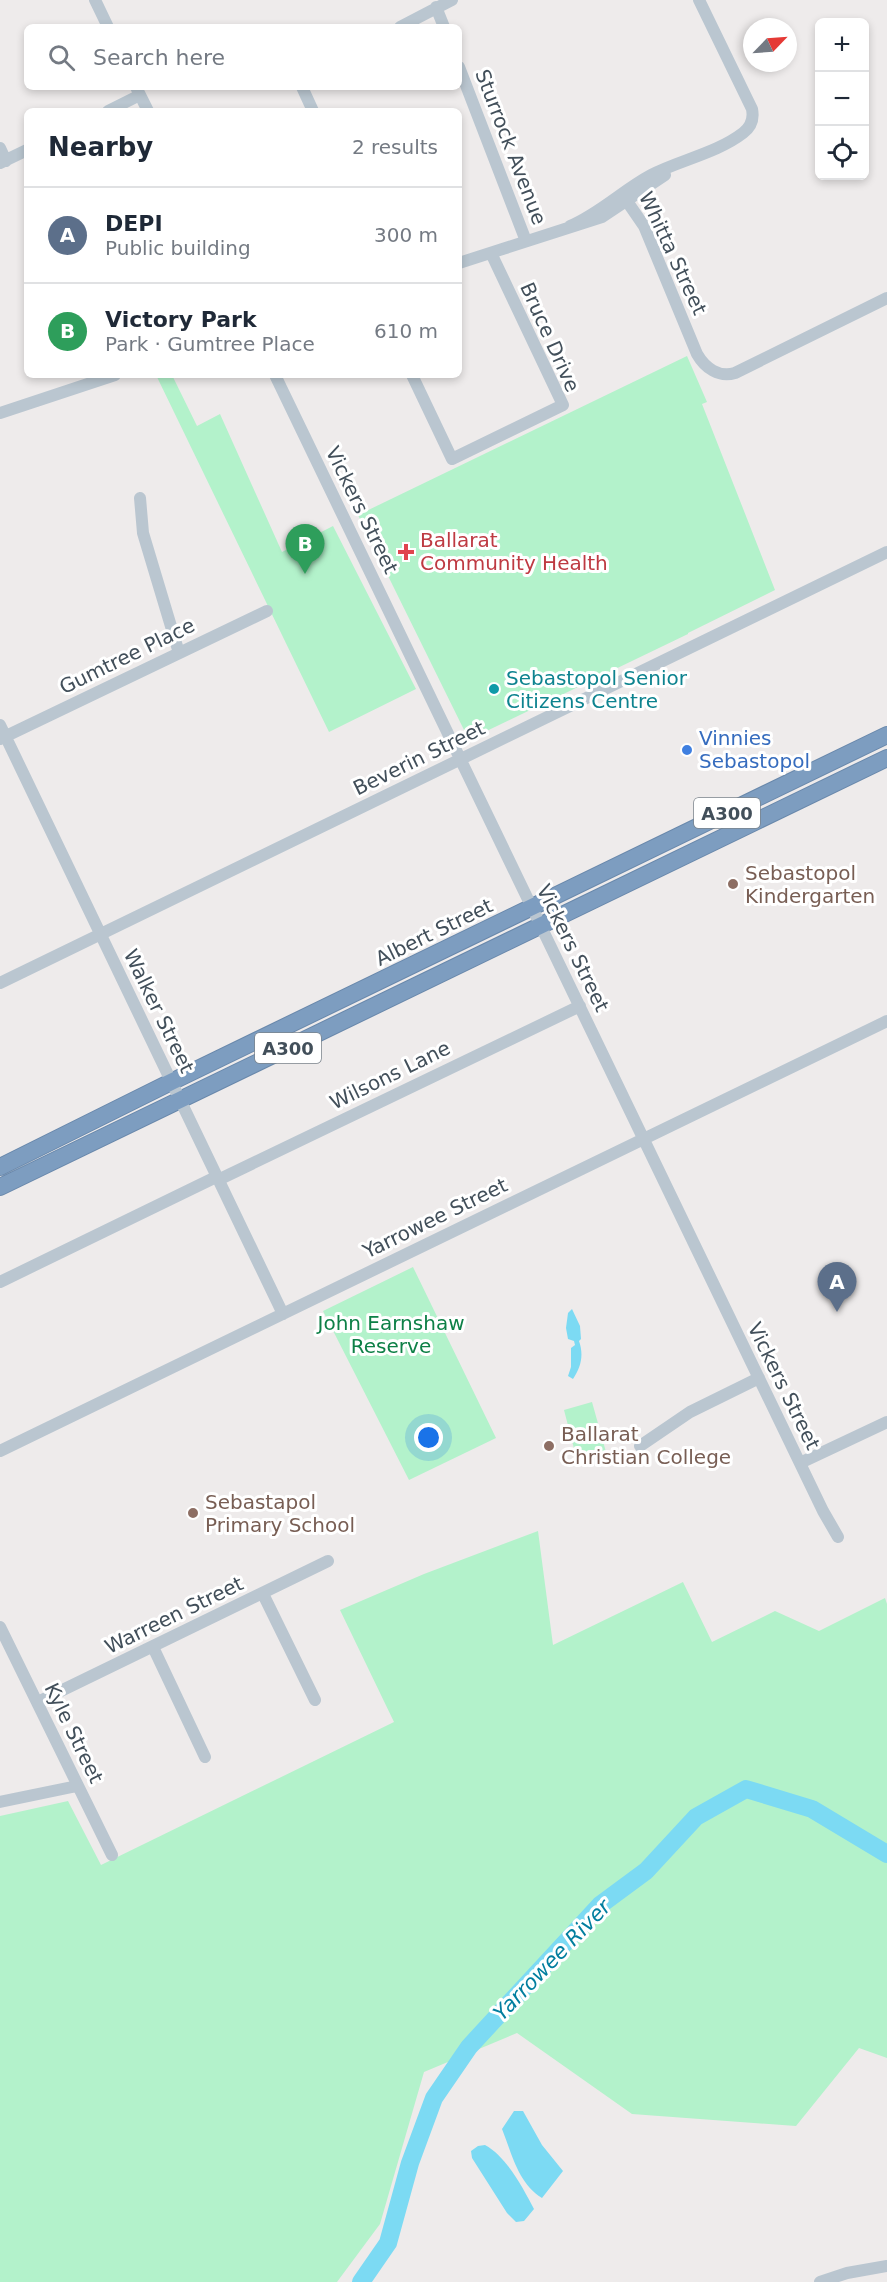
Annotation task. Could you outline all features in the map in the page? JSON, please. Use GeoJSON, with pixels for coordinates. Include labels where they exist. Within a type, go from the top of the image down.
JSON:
{"type":"FeatureCollection","features":[{"type":"Feature","properties":{"kind":"highway","name":"Albert Street"},"geometry":{"type":"LineString","coordinates":[[0,1167],[887,735]]}},
{"type":"Feature","properties":{"kind":"highway","name":"Albert Street"},"geometry":{"type":"LineString","coordinates":[[0,1187],[887,758]]}},
{"type":"Feature","properties":{"kind":"street"},"geometry":{"type":"LineString","coordinates":[[94,0],[106,24]]}},
{"type":"Feature","properties":{"kind":"street"},"geometry":{"type":"LineString","coordinates":[[405,24],[452,0]]}},
{"type":"Feature","properties":{"kind":"street"},"geometry":{"type":"LineString","coordinates":[[462,262],[602,217],[648,182],[683,162],[750,131],[752,109],[699,0]]}},
{"type":"Feature","properties":{"kind":"street"},"geometry":{"type":"LineString","coordinates":[[436,7],[443,24]]}},
{"type":"Feature","properties":{"kind":"street","name":"Sturrock Avenue"},"geometry":{"type":"LineString","coordinates":[[462,75],[526,241]]}},
{"type":"Feature","properties":{"kind":"street"},"geometry":{"type":"LineString","coordinates":[[303,90],[312,108]]}},
{"type":"Feature","properties":{"kind":"street"},"geometry":{"type":"LineString","coordinates":[[112,108],[138,91],[146,108]]}},
{"type":"Feature","properties":{"kind":"street"},"geometry":{"type":"LineString","coordinates":[[0,148],[3,162],[24,152]]}},
{"type":"Feature","properties":{"kind":"street","name":"Whitta Street"},"geometry":{"type":"LineString","coordinates":[[628,198],[652,228],[704,353],[724,371],[757,361],[887,298]]}},
{"type":"Feature","properties":{"kind":"street","name":"Bruce Drive"},"geometry":{"type":"LineString","coordinates":[[413,378],[452,459],[563,405],[491,253]]}},
{"type":"Feature","properties":{"kind":"street"},"geometry":{"type":"LineString","coordinates":[[0,413],[106,378]]}},
{"type":"Feature","properties":{"kind":"street","name":"Vickers Street"},"geometry":{"type":"LineString","coordinates":[[276,378],[643,1140],[838,1537]]}},
{"type":"Feature","properties":{"kind":"street"},"geometry":{"type":"LineString","coordinates":[[140,498],[143,533],[179,653]]}},
{"type":"Feature","properties":{"kind":"street","name":"Beverin Street"},"geometry":{"type":"LineString","coordinates":[[0,983],[887,552]]}},
{"type":"Feature","properties":{"kind":"street","name":"Gumtree Place"},"geometry":{"type":"LineString","coordinates":[[2,733],[267,611]]}},
{"type":"Feature","properties":{"kind":"street","name":"Walker Street"},"geometry":{"type":"LineString","coordinates":[[2,733],[283,1314]]}},
{"type":"Feature","properties":{"kind":"street","name":"Wilsons Lane"},"geometry":{"type":"LineString","coordinates":[[0,1282],[580,1006]]}},
{"type":"Feature","properties":{"kind":"street","name":"Yarrowee Street"},"geometry":{"type":"LineString","coordinates":[[0,1451],[887,1021]]}},
{"type":"Feature","properties":{"kind":"street"},"geometry":{"type":"LineString","coordinates":[[640,1446],[690,1412],[759,1378]]}},
{"type":"Feature","properties":{"kind":"street"},"geometry":{"type":"LineString","coordinates":[[800,1463],[887,1422]]}},
{"type":"Feature","properties":{"kind":"street","name":"Warreen Street"},"geometry":{"type":"LineString","coordinates":[[38,1702],[328,1562]]}},
{"type":"Feature","properties":{"kind":"street"},"geometry":{"type":"LineString","coordinates":[[263,1594],[315,1700]]}},
{"type":"Feature","properties":{"kind":"street","name":"Kyle Street"},"geometry":{"type":"LineString","coordinates":[[0,1627],[112,1855]]}},
{"type":"Feature","properties":{"kind":"street"},"geometry":{"type":"LineString","coordinates":[[153,1647],[205,1757]]}},
{"type":"Feature","properties":{"kind":"street"},"geometry":{"type":"LineString","coordinates":[[0,1802],[77,1786]]}},
{"type":"Feature","properties":{"kind":"street"},"geometry":{"type":"LineString","coordinates":[[820,2282],[847,2273],[887,2266]]}},
{"type":"Feature","properties":{"kind":"green space"},"geometry":{"type":"Polygon","coordinates":[[[687,356],[707,402],[702,404],[775,590],[472,738],[467,736],[358,515],[687,356]]]}},
{"type":"Feature","properties":{"kind":"green space"},"geometry":{"type":"Polygon","coordinates":[[[157,378],[173,378],[197,426],[220,414],[282,552],[333,526],[416,689],[329,732],[157,378]]]}},
{"type":"Feature","properties":{"kind":"green space","name":"John Earnshaw Reserve"},"geometry":{"type":"Polygon","coordinates":[[[413,1267],[496,1438],[409,1480],[323,1311],[413,1267]]]}},
{"type":"Feature","properties":{"kind":"green space"},"geometry":{"type":"Polygon","coordinates":[[[592,1402],[606,1452],[577,1460],[564,1410],[592,1402]]]}},
{"type":"Feature","properties":{"kind":"green space"},"geometry":{"type":"Polygon","coordinates":[[[538,1531],[553,1645],[683,1582],[712,1642],[775,1611],[819,1631],[885,1598],[887,1604],[887,2058],[859,2048],[796,2126],[632,2114],[517,2033],[424,2072],[380,2224],[337,2282],[0,2282],[0,1816],[68,1801],[101,1865],[394,1722],[340,1610],[424,1574],[538,1531]]]}},
{"type":"Feature","properties":{"kind":"water"},"geometry":{"type":"Polygon","coordinates":[[[572,1309],[580,1326],[581,1339],[579,1341],[580,1365],[573,1379],[568,1376],[571,1367],[571,1348],[575,1345],[574,1341],[568,1339],[566,1328],[568,1313],[572,1309]]]}},
{"type":"Feature","properties":{"kind":"water"},"geometry":{"type":"Polygon","coordinates":[[[514,2111],[523,2111],[542,2145],[563,2171],[542,2198],[521,2176],[502,2129],[514,2111]]]}},
{"type":"Feature","properties":{"kind":"water"},"geometry":{"type":"Polygon","coordinates":[[[485,2145],[507,2165],[534,2209],[524,2221],[516,2222],[507,2213],[472,2158],[471,2151],[478,2146],[485,2145]]]}},
{"type":"Feature","properties":{"kind":"waterway","name":"Yarrowee River"},"geometry":{"type":"LineString","coordinates":[[361,2282],[388,2243],[410,2163],[434,2098],[469,2047],[600,1905],[646,1871],[696,1817],[746,1789],[812,1809],[887,1854]]}},
{"type":"Feature","properties":{"kind":"place","name":"Ballarat Community Health"},"geometry":{"type":"Point","coordinates":[406,552]}},
{"type":"Feature","properties":{"kind":"place","name":"Victory Park"},"geometry":{"type":"Point","coordinates":[305,574]}},
{"type":"Feature","properties":{"kind":"place","name":"Sebastopol Senior Citizens Centre"},"geometry":{"type":"Point","coordinates":[494,689]}},
{"type":"Feature","properties":{"kind":"place","name":"Vinnies Sebastopol"},"geometry":{"type":"Point","coordinates":[687,750]}},
{"type":"Feature","properties":{"kind":"place","name":"Sebastopol Kindergarten"},"geometry":{"type":"Point","coordinates":[733,884]}},
{"type":"Feature","properties":{"kind":"place","name":"DEPI"},"geometry":{"type":"Point","coordinates":[837,1312]}},
{"type":"Feature","properties":{"kind":"place","name":"Ballarat Christian College"},"geometry":{"type":"Point","coordinates":[549,1446]}},
{"type":"Feature","properties":{"kind":"place","name":"Sebastapol Primary School"},"geometry":{"type":"Point","coordinates":[193,1513]}}]}
